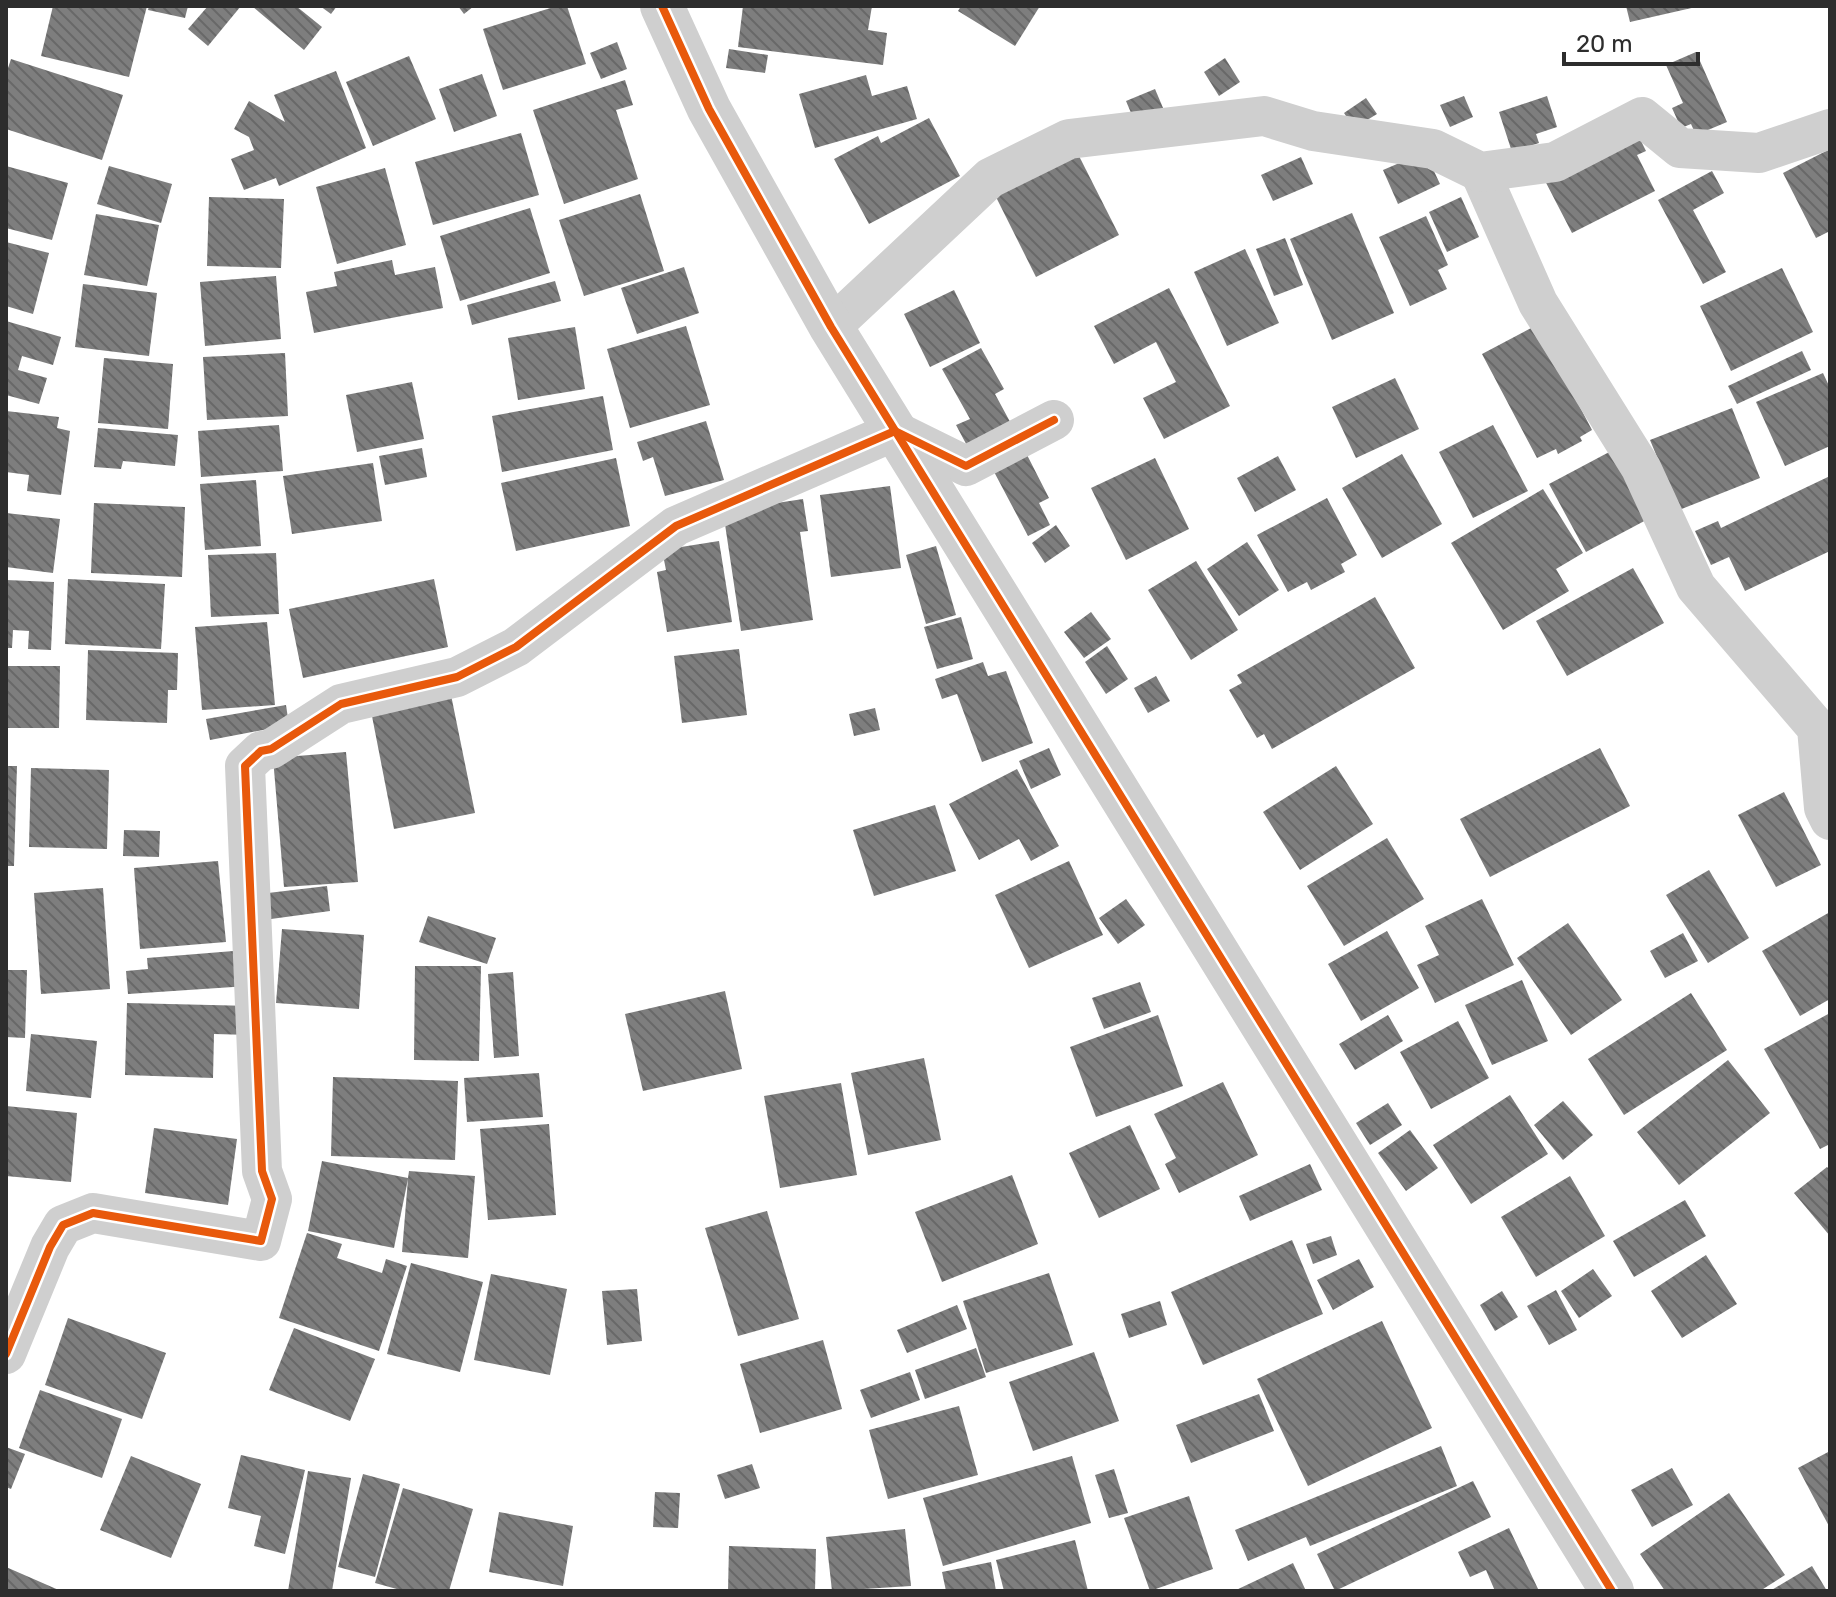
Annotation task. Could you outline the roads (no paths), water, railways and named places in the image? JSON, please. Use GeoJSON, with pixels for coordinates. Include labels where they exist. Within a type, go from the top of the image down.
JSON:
{"type":"FeatureCollection","features":[{"type":"Feature","properties":{"kind":"street"},"geometry":{"type":"LineString","coordinates":[[662,6],[709,109],[831,327],[1612,1591]]}},
{"type":"Feature","properties":{"kind":"street"},"geometry":{"type":"LineString","coordinates":[[831,327],[990,178],[1069,139],[1264,116],[1313,131],[1433,149],[1480,172],[1555,162],[1642,117],[1680,148],[1759,153],[1830,129]]}},
{"type":"Feature","properties":{"kind":"street"},"geometry":{"type":"LineString","coordinates":[[1480,172],[1538,303],[1641,468],[1696,587],[1817,728],[1824,808],[1830,820]]}},
{"type":"Feature","properties":{"kind":"street"},"geometry":{"type":"LineString","coordinates":[[6,1354],[50,1247],[63,1225],[93,1213],[261,1241],[272,1199],[262,1171],[245,766],[261,751],[271,749],[341,704],[457,677],[516,647],[676,526],[895,431],[966,466],[1054,420]]}}]}
